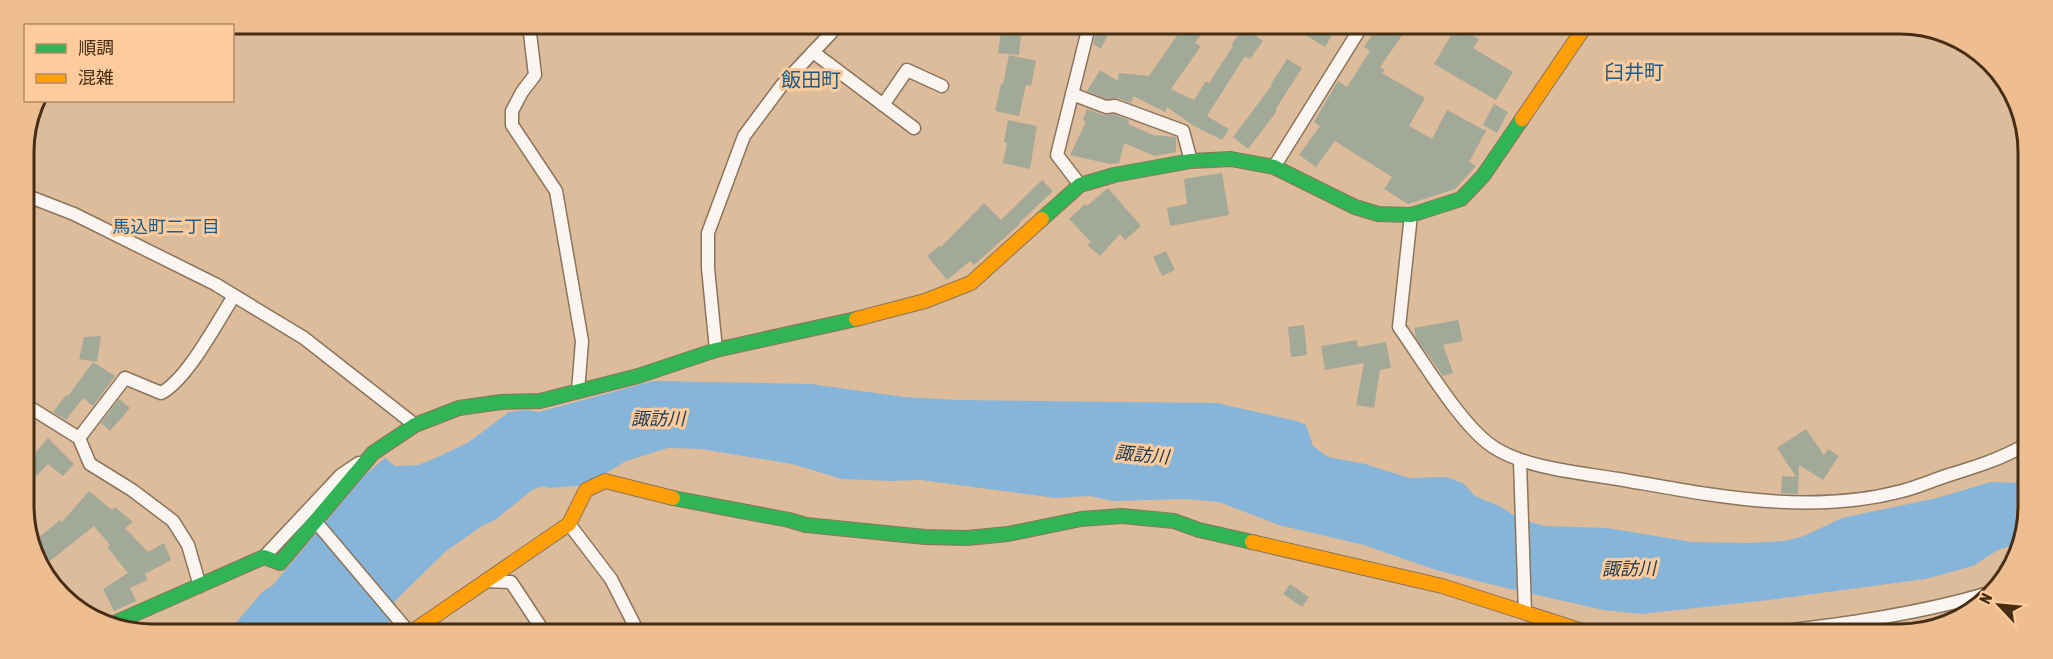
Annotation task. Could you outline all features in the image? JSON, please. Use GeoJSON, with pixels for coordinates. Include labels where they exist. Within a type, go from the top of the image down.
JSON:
{"type":"FeatureCollection","features":[{"type":"Feature","properties":{"kind":"street"},"geometry":{"type":"LineString","coordinates":[[531,34],[535,75],[522,92],[512,111],[512,125],[556,191],[582,341],[578,391]]}},
{"type":"Feature","properties":{"kind":"street"},"geometry":{"type":"LineString","coordinates":[[716,350],[708,268],[708,233],[744,136],[782,85],[830,34]]}},
{"type":"Feature","properties":{"kind":"street"},"geometry":{"type":"LineString","coordinates":[[1080,185],[1057,155],[1087,34]]}},
{"type":"Feature","properties":{"kind":"street"},"geometry":{"type":"LineString","coordinates":[[1274,167],[1357,34]]}},
{"type":"Feature","properties":{"kind":"street"},"geometry":{"type":"LineString","coordinates":[[122,620],[264,557],[341,475],[415,425],[459,408],[501,402],[540,401],[638,376],[716,350],[824,327],[925,301],[971,283],[1080,185],[1114,175],[1191,161],[1232,159],[1274,167],[1355,207],[1378,214],[1411,215],[1461,199],[1483,176],[1580,34]]}},
{"type":"Feature","properties":{"kind":"street"},"geometry":{"type":"LineString","coordinates":[[813,52],[914,128]]}},
{"type":"Feature","properties":{"kind":"street"},"geometry":{"type":"LineString","coordinates":[[883,105],[907,70],[942,87]]}},
{"type":"Feature","properties":{"kind":"street"},"geometry":{"type":"LineString","coordinates":[[1072,94],[1106,107],[1115,106],[1183,131],[1191,161]]}},
{"type":"Feature","properties":{"kind":"street"},"geometry":{"type":"LineString","coordinates":[[35,199],[74,214],[234,296],[304,338],[415,425]]}},
{"type":"Feature","properties":{"kind":"street"},"geometry":{"type":"LineString","coordinates":[[1411,215],[1400,327],[1469,424],[1494,447],[1520,460],[1606,477],[1747,500],[1803,503],[1871,497],[1902,491],[1988,462],[2018,448]]}},
{"type":"Feature","properties":{"kind":"street"},"geometry":{"type":"LineString","coordinates":[[79,438],[125,378],[161,393],[172,388],[234,296]]}},
{"type":"Feature","properties":{"kind":"street"},"geometry":{"type":"LineString","coordinates":[[34,410],[79,438],[90,464],[132,490],[173,521],[188,545],[200,586]]}},
{"type":"Feature","properties":{"kind":"street"},"geometry":{"type":"LineString","coordinates":[[264,557],[280,563],[318,524],[373,453]]}},
{"type":"Feature","properties":{"kind":"street"},"geometry":{"type":"LineString","coordinates":[[1520,460],[1525,612]]}},
{"type":"Feature","properties":{"kind":"street"},"geometry":{"type":"LineString","coordinates":[[418,624],[569,524],[586,490],[605,481],[654,495],[806,525],[925,537],[967,538],[1008,534],[1081,519],[1122,516],[1173,521],[1199,530],[1442,586],[1560,624]]}},
{"type":"Feature","properties":{"kind":"street"},"geometry":{"type":"LineString","coordinates":[[318,524],[404,624]]}},
{"type":"Feature","properties":{"kind":"street"},"geometry":{"type":"LineString","coordinates":[[569,524],[611,579],[634,624]]}},
{"type":"Feature","properties":{"kind":"street"},"geometry":{"type":"LineString","coordinates":[[484,580],[511,582],[539,624]]}},
{"type":"Feature","properties":{"kind":"street"},"geometry":{"type":"LineString","coordinates":[[1842,624],[1969,599]]}},
{"type":"Feature","properties":{"kind":"water","name":"諏訪川"},"geometry":{"type":"Polygon","coordinates":[[[653,381],[811,384],[904,397],[960,400],[1217,403],[1306,425],[1313,446],[1328,457],[1365,464],[1409,478],[1446,477],[1463,483],[1475,496],[1499,506],[1520,519],[1544,526],[1607,528],[1692,542],[1785,541],[1804,536],[1842,518],[1937,498],[1991,482],[2018,483],[2017,522],[2012,546],[1996,551],[1973,566],[1925,579],[1641,614],[1603,610],[1489,584],[1433,569],[1364,545],[1279,525],[1219,502],[1185,499],[1114,501],[1089,496],[1055,498],[921,480],[842,479],[792,464],[701,449],[668,448],[626,461],[587,485],[549,488],[543,486],[532,490],[495,520],[482,526],[445,552],[395,601],[391,620],[386,624],[235,624],[262,592],[273,585],[365,475],[385,458],[395,466],[418,465],[469,442],[509,412],[526,410],[539,412],[653,381]]]}},
{"type":"Feature","properties":{"kind":"building"},"geometry":{"type":"Polygon","coordinates":[[[1001,34],[1021,36],[1019,55],[998,53],[1001,34]]]}},
{"type":"Feature","properties":{"kind":"building"},"geometry":{"type":"Polygon","coordinates":[[[1096,34],[1108,34],[1101,49],[1093,44],[1096,34]]]}},
{"type":"Feature","properties":{"kind":"building"},"geometry":{"type":"Polygon","coordinates":[[[1178,34],[1202,34],[1195,43],[1201,46],[1171,89],[1194,100],[1206,81],[1209,83],[1239,34],[1254,34],[1263,41],[1250,59],[1245,56],[1207,116],[1229,129],[1222,140],[1194,126],[1167,107],[1165,112],[1133,96],[1132,103],[1117,98],[1107,99],[1087,91],[1100,70],[1118,81],[1119,73],[1149,76],[1178,34]]]}},
{"type":"Feature","properties":{"kind":"building"},"geometry":{"type":"Polygon","coordinates":[[[1304,34],[1333,34],[1325,47],[1304,34]]]}},
{"type":"Feature","properties":{"kind":"building"},"geometry":{"type":"Polygon","coordinates":[[[1373,34],[1403,34],[1380,67],[1385,70],[1382,73],[1425,98],[1409,126],[1432,139],[1447,110],[1486,131],[1469,162],[1476,166],[1455,189],[1408,204],[1384,189],[1392,177],[1335,141],[1316,167],[1299,155],[1320,126],[1314,122],[1338,81],[1347,87],[1370,51],[1364,47],[1373,34]]]}},
{"type":"Feature","properties":{"kind":"building"},"geometry":{"type":"Polygon","coordinates":[[[1452,34],[1469,34],[1479,39],[1473,48],[1513,72],[1496,100],[1434,64],[1452,34]]]}},
{"type":"Feature","properties":{"kind":"building"},"geometry":{"type":"Polygon","coordinates":[[[1009,55],[1036,61],[1031,86],[1026,85],[1019,116],[995,111],[1009,55]]]}},
{"type":"Feature","properties":{"kind":"building"},"geometry":{"type":"Polygon","coordinates":[[[1287,59],[1302,68],[1275,110],[1277,111],[1248,149],[1233,137],[1272,85],[1287,59]]]}},
{"type":"Feature","properties":{"kind":"building"},"geometry":{"type":"Polygon","coordinates":[[[1494,104],[1508,112],[1497,133],[1483,125],[1494,104]]]}},
{"type":"Feature","properties":{"kind":"building"},"geometry":{"type":"Polygon","coordinates":[[[1087,109],[1103,115],[1114,114],[1129,120],[1128,124],[1153,135],[1176,137],[1176,152],[1155,156],[1124,143],[1119,163],[1110,164],[1070,155],[1086,122],[1083,120],[1087,109]]]}},
{"type":"Feature","properties":{"kind":"building"},"geometry":{"type":"Polygon","coordinates":[[[1008,120],[1037,126],[1030,169],[1003,163],[1008,120]]]}},
{"type":"Feature","properties":{"kind":"building"},"geometry":{"type":"Polygon","coordinates":[[[1222,173],[1229,215],[1170,226],[1167,208],[1187,204],[1184,179],[1222,173]]]}},
{"type":"Feature","properties":{"kind":"building"},"geometry":{"type":"Polygon","coordinates":[[[1042,180],[1053,191],[974,265],[970,261],[947,280],[927,256],[940,245],[941,247],[984,203],[1001,220],[1042,180]]]}},
{"type":"Feature","properties":{"kind":"building"},"geometry":{"type":"Polygon","coordinates":[[[1108,188],[1141,226],[1125,240],[1120,234],[1100,256],[1087,245],[1091,242],[1069,219],[1108,188]]]}},
{"type":"Feature","properties":{"kind":"building"},"geometry":{"type":"Polygon","coordinates":[[[1166,251],[1175,270],[1162,276],[1153,257],[1166,251]]]}},
{"type":"Feature","properties":{"kind":"building"},"geometry":{"type":"Polygon","coordinates":[[[1458,320],[1463,341],[1443,345],[1453,373],[1443,376],[1416,338],[1414,328],[1458,320]]]}},
{"type":"Feature","properties":{"kind":"building"},"geometry":{"type":"Polygon","coordinates":[[[1304,325],[1307,355],[1291,357],[1288,327],[1304,325]]]}},
{"type":"Feature","properties":{"kind":"building"},"geometry":{"type":"Polygon","coordinates":[[[101,336],[97,362],[79,359],[84,337],[101,336]]]}},
{"type":"Feature","properties":{"kind":"building"},"geometry":{"type":"Polygon","coordinates":[[[1357,340],[1358,347],[1386,342],[1391,368],[1380,370],[1374,408],[1356,405],[1364,363],[1325,370],[1321,346],[1357,340]]]}},
{"type":"Feature","properties":{"kind":"building"},"geometry":{"type":"Polygon","coordinates":[[[93,362],[115,376],[93,406],[83,398],[66,420],[53,412],[66,395],[68,396],[93,362]]]}},
{"type":"Feature","properties":{"kind":"building"},"geometry":{"type":"Polygon","coordinates":[[[119,399],[130,408],[110,431],[101,423],[119,399]]]}},
{"type":"Feature","properties":{"kind":"building"},"geometry":{"type":"Polygon","coordinates":[[[1806,429],[1824,455],[1828,449],[1839,456],[1823,480],[1799,465],[1798,494],[1781,493],[1782,476],[1796,477],[1777,448],[1806,429]]]}},
{"type":"Feature","properties":{"kind":"building"},"geometry":{"type":"Polygon","coordinates":[[[48,438],[74,464],[63,476],[48,464],[34,479],[34,454],[48,438]]]}},
{"type":"Feature","properties":{"kind":"building"},"geometry":{"type":"Polygon","coordinates":[[[89,491],[112,510],[115,507],[133,522],[125,528],[148,552],[164,543],[171,560],[145,574],[147,580],[130,588],[136,601],[114,611],[103,589],[128,573],[107,547],[110,545],[94,526],[50,561],[48,560],[39,537],[60,520],[62,522],[89,491]]]}},
{"type":"Feature","properties":{"kind":"building"},"geometry":{"type":"Polygon","coordinates":[[[1290,584],[1309,597],[1302,607],[1283,594],[1290,584]]]}},
{"type":"Feature","properties":{"kind":"traffic: fast"},"geometry":{"type":"LineString","coordinates":[[1042,219],[1080,185],[1114,175],[1191,161],[1231,159],[1274,167],[1355,207],[1378,214],[1411,215],[1461,199],[1483,176],[1522,119]]}},
{"type":"Feature","properties":{"kind":"traffic: fast"},"geometry":{"type":"LineString","coordinates":[[122,620],[264,557],[280,563],[373,453],[415,425],[459,408],[501,402],[540,401],[638,376],[716,350],[856,319]]}},
{"type":"Feature","properties":{"kind":"traffic: fast"},"geometry":{"type":"LineString","coordinates":[[673,498],[806,525],[925,537],[967,538],[1008,534],[1081,519],[1122,516],[1174,521],[1199,530],[1252,542]]}},
{"type":"Feature","properties":{"kind":"traffic: slow"},"geometry":{"type":"LineString","coordinates":[[1522,119],[1580,34]]}},
{"type":"Feature","properties":{"kind":"traffic: slow"},"geometry":{"type":"LineString","coordinates":[[856,319],[925,301],[971,283],[1042,219]]}},
{"type":"Feature","properties":{"kind":"traffic: slow"},"geometry":{"type":"LineString","coordinates":[[423,624],[569,524],[586,490],[605,481],[673,498]]}},
{"type":"Feature","properties":{"kind":"traffic: slow"},"geometry":{"type":"LineString","coordinates":[[1252,542],[1442,586],[1561,624]]}},
{"type":"Feature","properties":{"kind":"district","name":"臼井町"},"geometry":{"type":"Point","coordinates":[1634,72]}},
{"type":"Feature","properties":{"kind":"district","name":"飯田町"},"geometry":{"type":"Point","coordinates":[811,80]}},
{"type":"Feature","properties":{"kind":"district","name":"馬込町二丁目"},"geometry":{"type":"Point","coordinates":[166,227]}}]}
